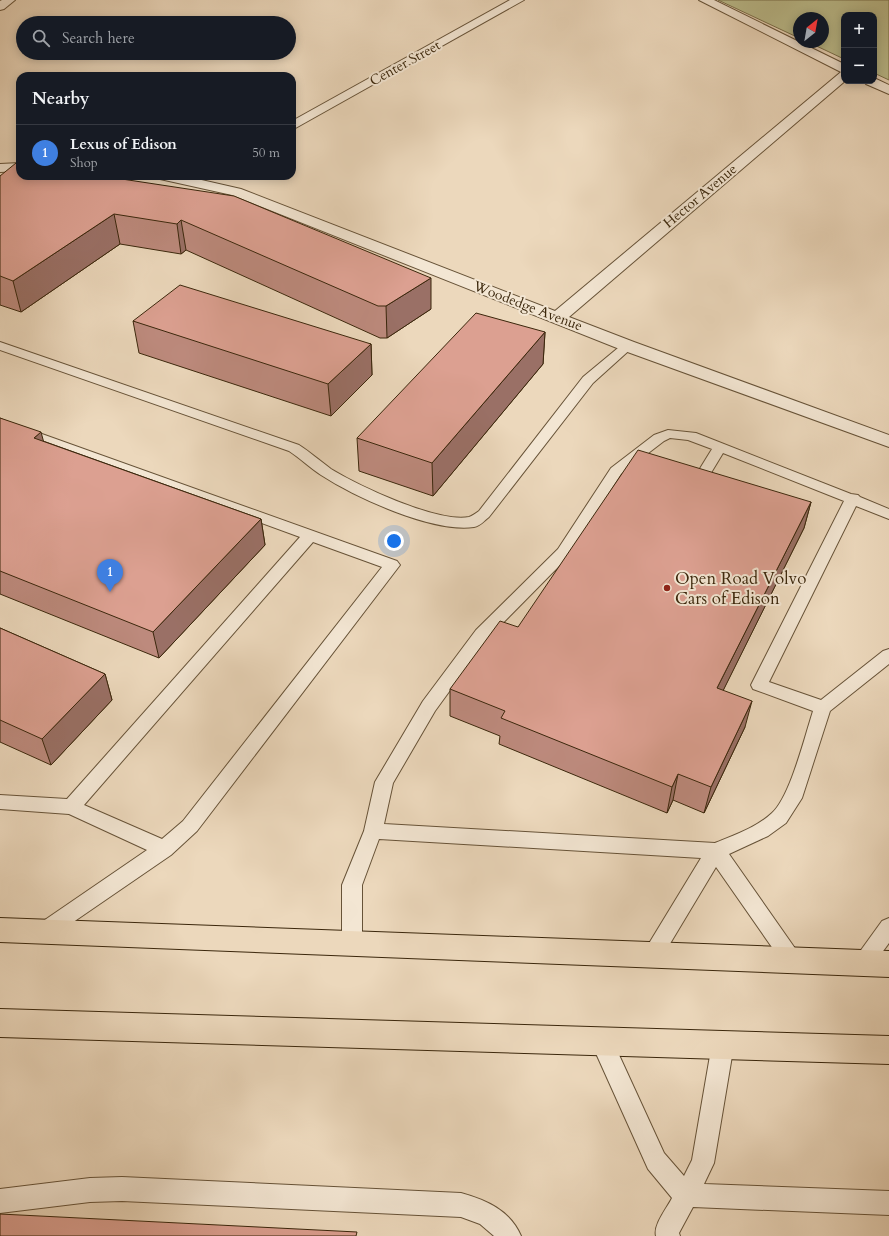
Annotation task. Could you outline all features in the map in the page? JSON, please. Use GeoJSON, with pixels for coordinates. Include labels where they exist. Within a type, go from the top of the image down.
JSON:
{"type":"FeatureCollection","features":[{"type":"Feature","properties":{"kind":"highway"},"geometry":{"type":"LineString","coordinates":[[0,930],[42,933],[352,942],[652,956],[876,964]]}},
{"type":"Feature","properties":{"kind":"highway"},"geometry":{"type":"LineString","coordinates":[[0,1023],[601,1040],[889,1050]]}},
{"type":"Feature","properties":{"kind":"street"},"geometry":{"type":"LineString","coordinates":[[0,7],[9,0]]}},
{"type":"Feature","properties":{"kind":"street","name":"Center Street"},"geometry":{"type":"LineString","coordinates":[[296,124],[518,0]]}},
{"type":"Feature","properties":{"kind":"street"},"geometry":{"type":"LineString","coordinates":[[705,0],[841,68]]}},
{"type":"Feature","properties":{"kind":"street","name":"Hector Avenue"},"geometry":{"type":"LineString","coordinates":[[557,318],[841,77]]}},
{"type":"Feature","properties":{"kind":"street"},"geometry":{"type":"LineString","coordinates":[[876,84],[889,90]]}},
{"type":"Feature","properties":{"kind":"street"},"geometry":{"type":"LineString","coordinates":[[0,168],[16,167]]}},
{"type":"Feature","properties":{"kind":"street","name":"Woodedge Avenue"},"geometry":{"type":"LineString","coordinates":[[202,180],[236,192],[628,346],[889,441]]}},
{"type":"Feature","properties":{"kind":"lane"},"geometry":{"type":"LineString","coordinates":[[0,346],[294,448],[325,471],[363,493],[418,514],[452,522],[473,522],[484,514],[588,380],[628,346]]}},
{"type":"Feature","properties":{"kind":"lane"},"geometry":{"type":"LineString","coordinates":[[0,423],[392,566],[190,826],[164,849],[42,933]]}},
{"type":"Feature","properties":{"kind":"lane"},"geometry":{"type":"LineString","coordinates":[[352,942],[352,885],[373,831],[384,782],[429,706],[482,634],[563,553],[616,471],[658,438],[668,434],[679,434],[691,436],[720,447],[852,498],[889,514]]}},
{"type":"Feature","properties":{"kind":"lane"},"geometry":{"type":"LineString","coordinates":[[694,489],[720,447]]}},
{"type":"Feature","properties":{"kind":"lane"},"geometry":{"type":"LineString","coordinates":[[823,708],[759,685],[852,498]]}},
{"type":"Feature","properties":{"kind":"lane"},"geometry":{"type":"LineString","coordinates":[[71,807],[310,536]]}},
{"type":"Feature","properties":{"kind":"lane"},"geometry":{"type":"LineString","coordinates":[[373,831],[716,851],[761,832],[779,818],[793,798],[823,708],[889,655]]}},
{"type":"Feature","properties":{"kind":"lane"},"geometry":{"type":"LineString","coordinates":[[0,802],[71,807],[164,849]]}},
{"type":"Feature","properties":{"kind":"lane"},"geometry":{"type":"LineString","coordinates":[[652,956],[716,851]]}},
{"type":"Feature","properties":{"kind":"lane"},"geometry":{"type":"LineString","coordinates":[[716,851],[792,960]]}},
{"type":"Feature","properties":{"kind":"lane"},"geometry":{"type":"LineString","coordinates":[[876,964],[889,927]]}},
{"type":"Feature","properties":{"kind":"lane"},"geometry":{"type":"LineString","coordinates":[[601,1040],[656,1161],[685,1195],[889,1203]]}},
{"type":"Feature","properties":{"kind":"lane"},"geometry":{"type":"LineString","coordinates":[[668,1236],[667,1232],[703,1163],[723,1044]]}},
{"type":"Feature","properties":{"kind":"lane"},"geometry":{"type":"LineString","coordinates":[[0,1201],[90,1190],[122,1189],[461,1205],[482,1210],[497,1222],[509,1236]]}},
{"type":"Feature","properties":{"kind":"green space"},"geometry":{"type":"Polygon","coordinates":[[[718,0],[889,0],[889,80],[877,74],[877,12],[841,12],[841,58],[821,48],[829,48],[829,12],[793,12],[793,35],[718,0]]]}},
{"type":"Feature","properties":{"kind":"building"},"geometry":{"type":"Polygon","coordinates":[[[16,163],[16,180],[128,180],[234,196],[431,278],[386,306],[378,306],[181,220],[177,224],[114,214],[13,281],[0,276],[0,176],[16,163]]]}},
{"type":"Feature","properties":{"kind":"building"},"geometry":{"type":"Polygon","coordinates":[[[180,285],[371,344],[328,384],[133,321],[180,285]]]}},
{"type":"Feature","properties":{"kind":"building"},"geometry":{"type":"Polygon","coordinates":[[[476,313],[545,332],[432,463],[357,438],[476,313]]]}},
{"type":"Feature","properties":{"kind":"building"},"geometry":{"type":"Polygon","coordinates":[[[0,418],[41,432],[34,438],[261,519],[153,632],[0,571],[0,418]]]}},
{"type":"Feature","properties":{"kind":"building","name":"Open Road Volvo Cars of Edison"},"geometry":{"type":"Polygon","coordinates":[[[638,450],[811,502],[717,688],[752,701],[711,787],[678,774],[672,787],[501,718],[505,711],[450,689],[500,621],[518,627],[638,450]]]}},
{"type":"Feature","properties":{"kind":"building"},"geometry":{"type":"Polygon","coordinates":[[[0,628],[105,674],[42,739],[0,720],[0,628]]]}},
{"type":"Feature","properties":{"kind":"building"},"geometry":{"type":"Polygon","coordinates":[[[0,1214],[357,1232],[356,1236],[0,1236],[0,1214]]]}},
{"type":"Feature","properties":{"kind":"place","name":"Open Road Volvo Cars of Edison"},"geometry":{"type":"Point","coordinates":[667,588]}},
{"type":"Feature","properties":{"kind":"place","name":"Lexus of Edison"},"geometry":{"type":"Point","coordinates":[110,592]}}]}
